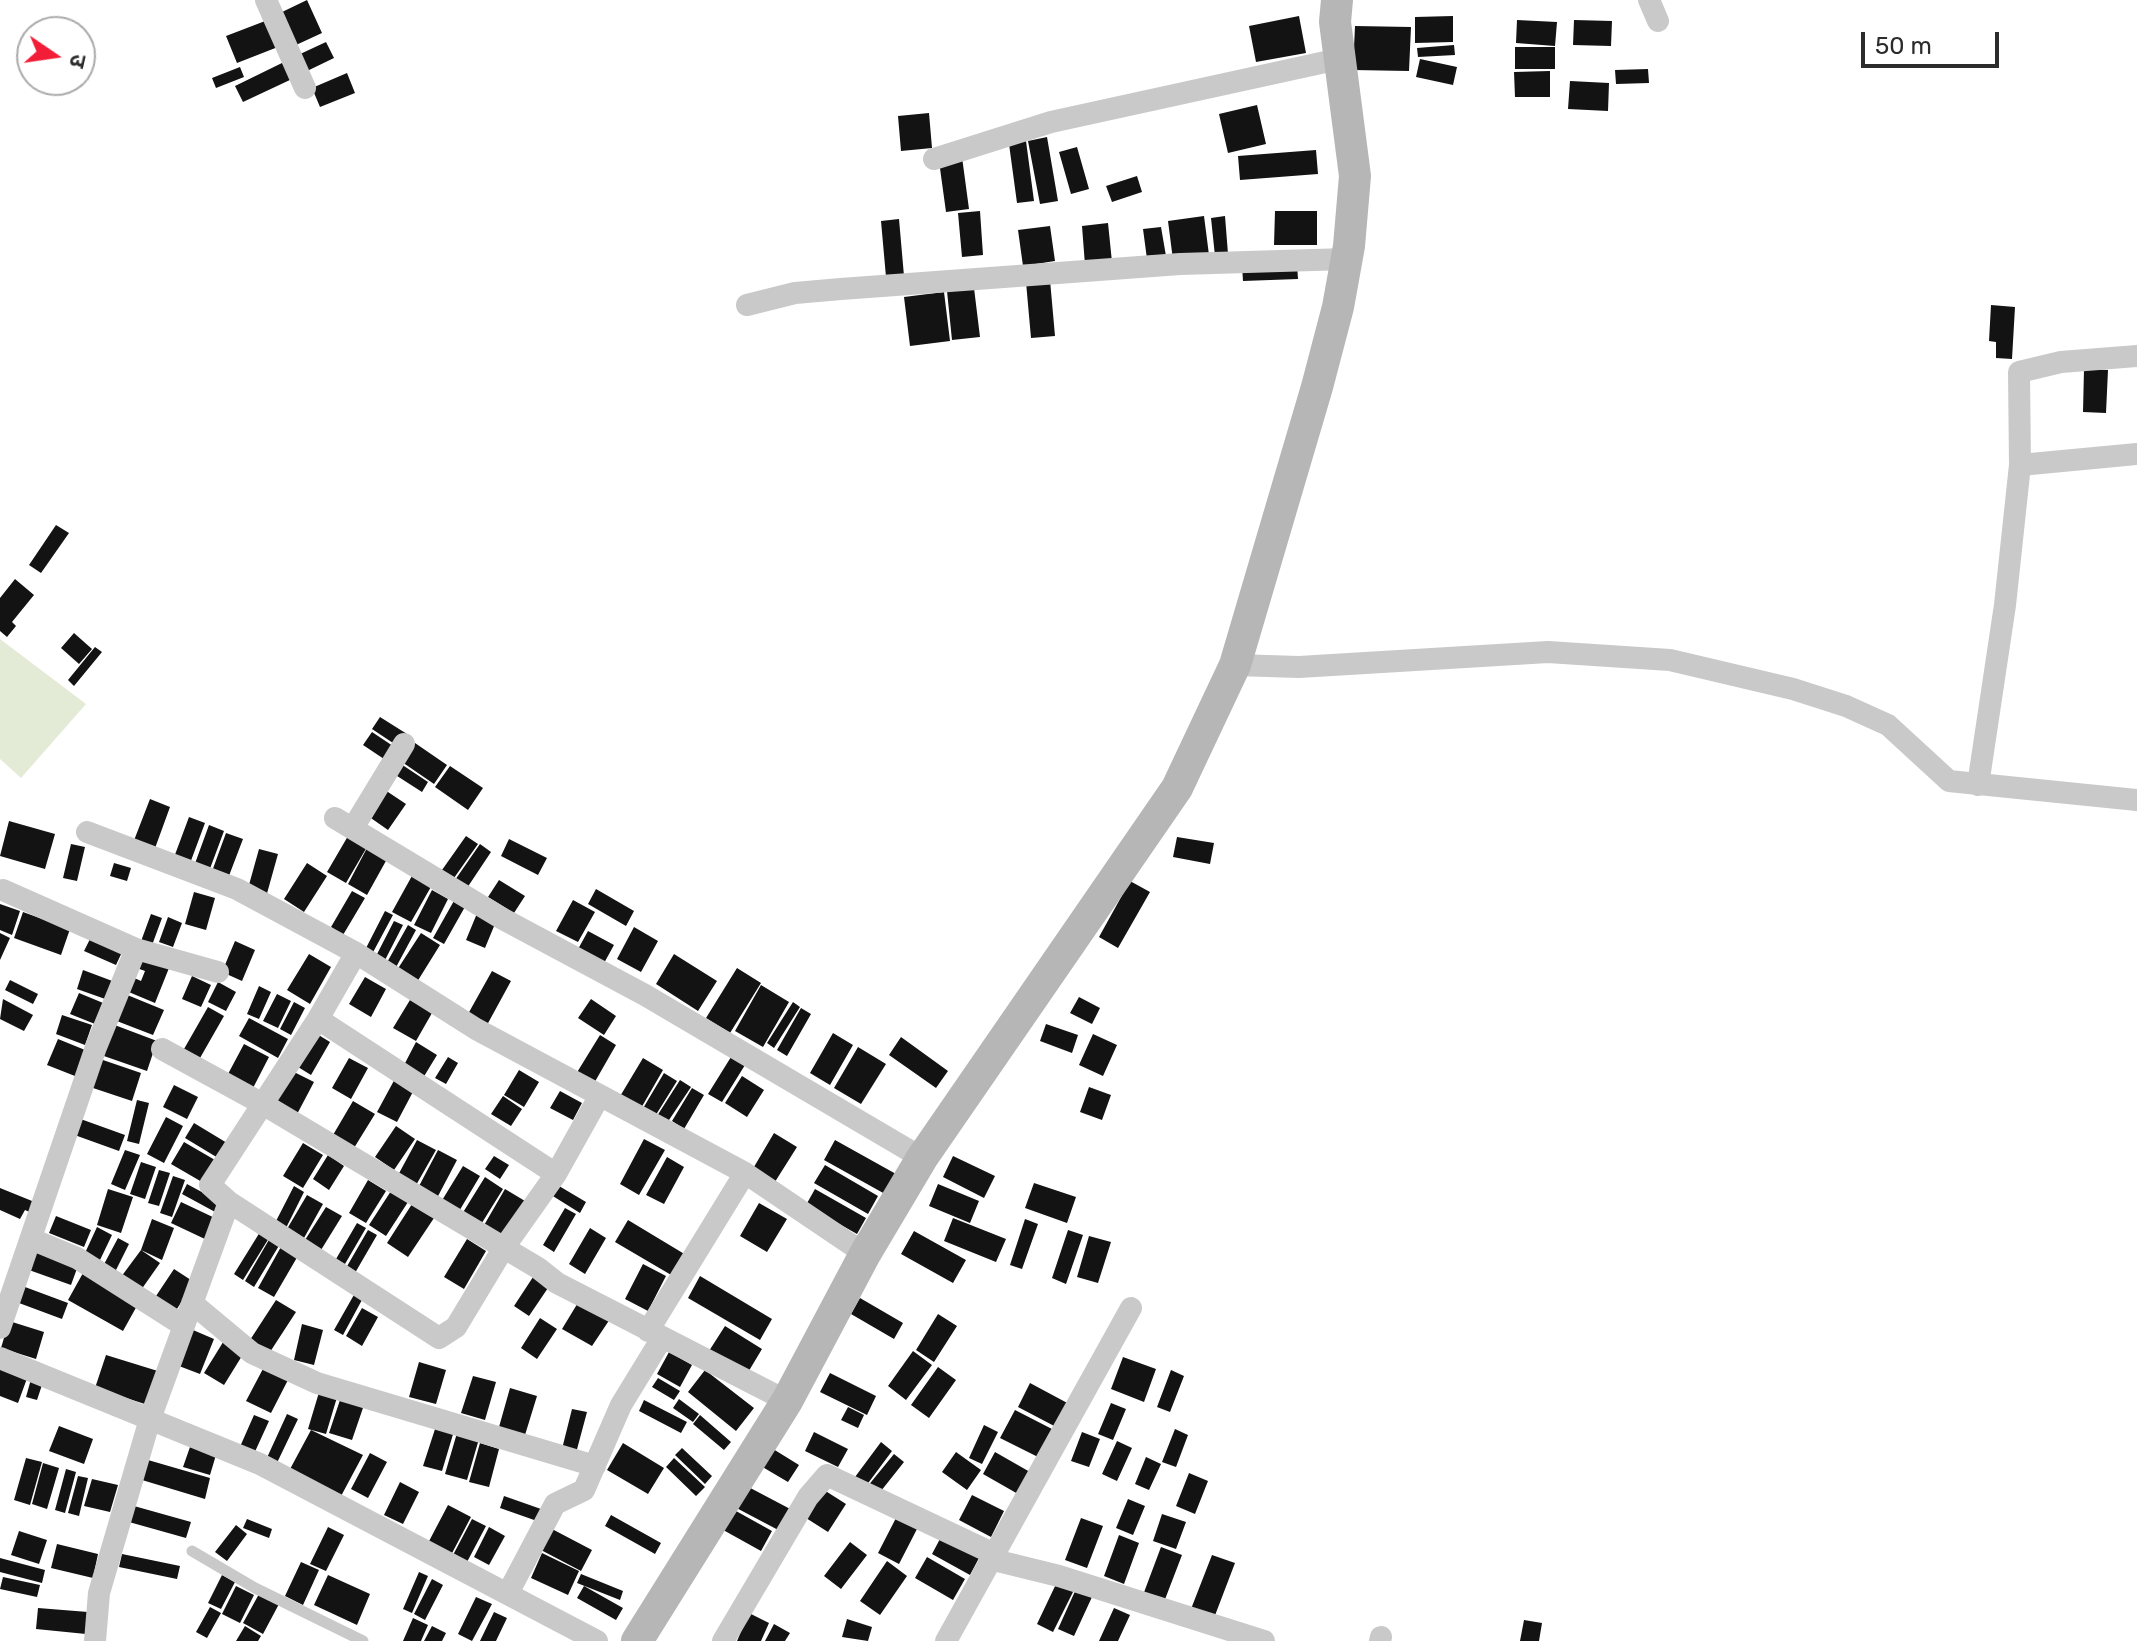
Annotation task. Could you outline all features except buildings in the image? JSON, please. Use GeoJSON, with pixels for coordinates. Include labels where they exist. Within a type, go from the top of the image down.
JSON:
{"type":"FeatureCollection","features":[{"type":"Feature","properties":{"kind":"main road"},"geometry":{"type":"LineString","coordinates":[[647,1638],[787,1401],[865,1254],[922,1158],[1177,788],[1235,665],[1317,387],[1347,259],[1355,176],[1335,22],[1337,0]]}},
{"type":"Feature","properties":{"kind":"street"},"geometry":{"type":"LineString","coordinates":[[266,0],[305,88]]}},
{"type":"Feature","properties":{"kind":"street"},"geometry":{"type":"LineString","coordinates":[[934,159],[1051,122],[1339,59]]}},
{"type":"Feature","properties":{"kind":"street"},"geometry":{"type":"LineString","coordinates":[[747,305],[795,293],[841,289],[1180,264],[1347,259]]}},
{"type":"Feature","properties":{"kind":"street"},"geometry":{"type":"LineString","coordinates":[[1978,785],[2005,605],[2020,465],[2019,372],[2061,362],[2137,356]]}},
{"type":"Feature","properties":{"kind":"street"},"geometry":{"type":"LineString","coordinates":[[2020,465],[2137,454]]}},
{"type":"Feature","properties":{"kind":"street"},"geometry":{"type":"LineString","coordinates":[[1235,665],[1299,667],[1548,652],[1670,660],[1793,689],[1846,706],[1888,725],[1949,781],[2137,800]]}},
{"type":"Feature","properties":{"kind":"street"},"geometry":{"type":"LineString","coordinates":[[404,744],[344,823],[503,919],[645,995],[922,1158]]}},
{"type":"Feature","properties":{"kind":"street"},"geometry":{"type":"LineString","coordinates":[[87,832],[237,889],[356,953],[476,1029],[745,1173],[865,1254]]}},
{"type":"Feature","properties":{"kind":"street"},"geometry":{"type":"LineString","coordinates":[[3,890],[136,949],[218,972]]}},
{"type":"Feature","properties":{"kind":"street"},"geometry":{"type":"LineString","coordinates":[[0,1328],[96,1047],[136,949]]}},
{"type":"Feature","properties":{"kind":"street"},"geometry":{"type":"LineString","coordinates":[[356,953],[318,1019],[210,1185],[229,1202],[439,1338],[456,1327],[503,1249],[556,1174],[599,1097]]}},
{"type":"Feature","properties":{"kind":"street"},"geometry":{"type":"LineString","coordinates":[[318,1019],[556,1174]]}},
{"type":"Feature","properties":{"kind":"street"},"geometry":{"type":"LineString","coordinates":[[162,1049],[261,1103],[557,1283],[787,1401]]}},
{"type":"Feature","properties":{"kind":"street"},"geometry":{"type":"LineString","coordinates":[[508,1593],[555,1504],[584,1490],[655,1334],[745,1173]]}},
{"type":"Feature","properties":{"kind":"street"},"geometry":{"type":"LineString","coordinates":[[95,1641],[99,1593],[150,1419],[229,1202]]}},
{"type":"Feature","properties":{"kind":"street"},"geometry":{"type":"LineString","coordinates":[[31,1239],[77,1258],[184,1326]]}},
{"type":"Feature","properties":{"kind":"street"},"geometry":{"type":"LineString","coordinates":[[192,1303],[252,1353],[317,1383],[595,1466]]}},
{"type":"Feature","properties":{"kind":"street"},"geometry":{"type":"LineString","coordinates":[[946,1641],[994,1560],[1131,1308]]}},
{"type":"Feature","properties":{"kind":"street"},"geometry":{"type":"LineString","coordinates":[[0,1358],[260,1464],[597,1641]]}},
{"type":"Feature","properties":{"kind":"street"},"geometry":{"type":"LineString","coordinates":[[723,1641],[808,1497],[827,1475],[990,1552],[994,1560],[1059,1576],[1264,1641]]}},
{"type":"Feature","properties":{"kind":"lane"},"geometry":{"type":"LineString","coordinates":[[192,1551],[255,1588],[363,1641]]}},
{"type":"Feature","properties":{"kind":"green space"},"geometry":{"type":"Polygon","coordinates":[[[0,639],[86,704],[21,778],[0,759],[0,639]]]}}]}
